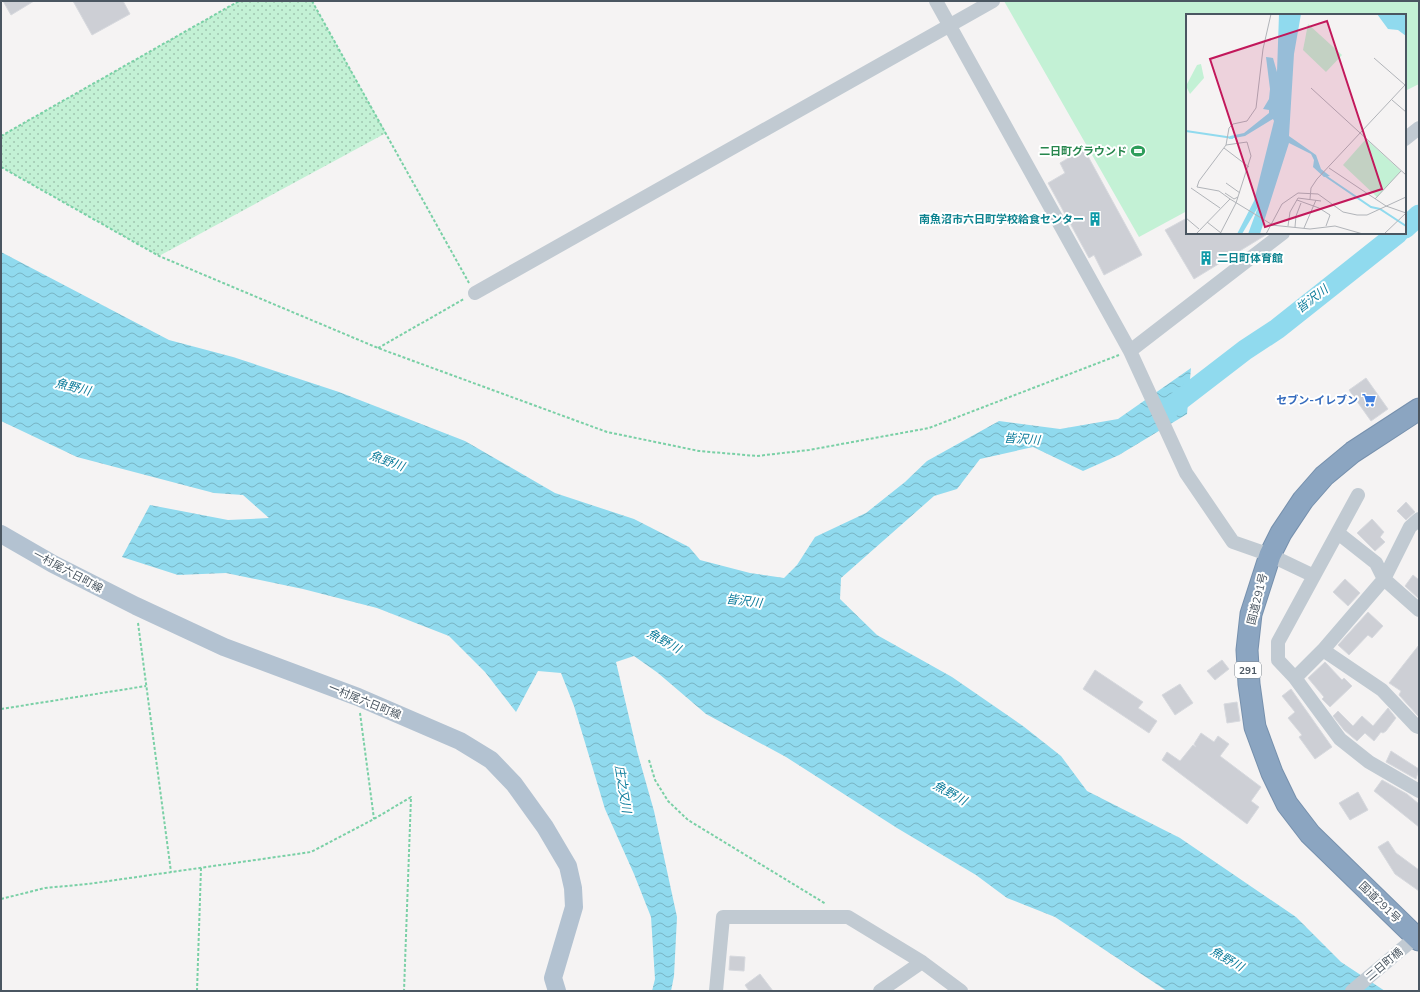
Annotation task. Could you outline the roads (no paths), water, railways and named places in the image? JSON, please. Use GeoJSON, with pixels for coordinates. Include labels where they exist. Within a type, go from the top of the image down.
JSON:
{"type":"FeatureCollection","features":[{"type":"Feature","properties":{"kind":"highway","name":"国道291号"},"geometry":{"type":"LineString","coordinates":[[1418,937],[1310,834],[1287,804],[1272,773],[1255,727],[1249,684],[1247,650],[1251,614],[1270,555],[1281,533],[1303,500],[1324,476],[1353,452],[1419,409]]}},
{"type":"Feature","properties":{"kind":"main road","name":"一村尾六日町線"},"geometry":{"type":"LineString","coordinates":[[1,534],[53,564],[136,606],[224,647],[358,697],[460,741],[491,760],[514,784],[545,827],[568,866],[574,906],[553,978],[557,991]]}},
{"type":"Feature","properties":{"kind":"street"},"geometry":{"type":"LineString","coordinates":[[936,1],[1130,351],[1171,444],[1186,473],[1233,542],[1270,555],[1314,576]]}},
{"type":"Feature","properties":{"kind":"street"},"geometry":{"type":"LineString","coordinates":[[475,293],[993,1]]}},
{"type":"Feature","properties":{"kind":"street"},"geometry":{"type":"LineString","coordinates":[[1406,138],[1419,128]]}},
{"type":"Feature","properties":{"kind":"street"},"geometry":{"type":"LineString","coordinates":[[1130,351],[1282,234]]}},
{"type":"Feature","properties":{"kind":"street"},"geometry":{"type":"LineString","coordinates":[[1358,496],[1278,642],[1278,660],[1295,678],[1340,739],[1368,762],[1419,791]]}},
{"type":"Feature","properties":{"kind":"street"},"geometry":{"type":"LineString","coordinates":[[1295,678],[1323,650],[1384,578],[1410,527],[1419,519]]}},
{"type":"Feature","properties":{"kind":"street"},"geometry":{"type":"LineString","coordinates":[[1338,533],[1376,564],[1384,578],[1419,610]]}},
{"type":"Feature","properties":{"kind":"street"},"geometry":{"type":"LineString","coordinates":[[1323,650],[1382,690],[1416,726],[1419,727]]}},
{"type":"Feature","properties":{"kind":"street"},"geometry":{"type":"LineString","coordinates":[[716,991],[723,917],[848,917],[922,962],[961,991]]}},
{"type":"Feature","properties":{"kind":"street","name":"二日町橋"},"geometry":{"type":"LineString","coordinates":[[1352,991],[1418,937]]}},
{"type":"Feature","properties":{"kind":"street"},"geometry":{"type":"LineString","coordinates":[[880,991],[922,962]]}},
{"type":"Feature","properties":{"kind":"water"},"geometry":{"type":"Polygon","coordinates":[[[1,252],[169,340],[233,357],[339,392],[465,441],[555,493],[634,519],[689,547],[700,560],[750,573],[784,578],[797,565],[815,537],[866,513],[905,482],[927,461],[999,421],[1060,429],[1118,419],[1191,368],[1187,414],[1119,455],[1083,471],[1033,447],[980,459],[957,489],[934,496],[841,578],[840,599],[877,635],[952,677],[1023,726],[1061,756],[1087,791],[1180,838],[1296,917],[1341,962],[1385,991],[1167,991],[1055,917],[1007,898],[976,875],[897,828],[786,757],[706,714],[658,673],[634,656],[616,662],[637,751],[654,811],[677,917],[674,976],[671,991],[652,991],[655,979],[651,917],[634,874],[605,809],[574,706],[561,673],[538,671],[516,712],[485,672],[449,636],[377,608],[303,589],[226,573],[178,575],[122,557],[150,505],[228,520],[269,518],[243,495],[214,493],[77,457],[1,421],[1,252]]]}},
{"type":"Feature","properties":{"kind":"waterway","name":"皆沢川"},"geometry":{"type":"LineString","coordinates":[[1406,227],[1419,215]]}},
{"type":"Feature","properties":{"kind":"waterway","name":"皆沢川"},"geometry":{"type":"LineString","coordinates":[[1167,410],[1245,350],[1277,329],[1397,234]]}},
{"type":"Feature","properties":{"kind":"place","name":"二日町グラウンド"},"geometry":{"type":"Point","coordinates":[1138,151]}},
{"type":"Feature","properties":{"kind":"place","name":"南魚沼市六日町学校給食センター"},"geometry":{"type":"Point","coordinates":[1095,219]}},
{"type":"Feature","properties":{"kind":"place","name":"二日町体育館"},"geometry":{"type":"Point","coordinates":[1206,258]}},
{"type":"Feature","properties":{"kind":"place","name":"セブン-イレブン"},"geometry":{"type":"Point","coordinates":[1369,400]}},
{"type":"Feature","properties":{"kind":"water label","name":"魚野川"},"geometry":{"type":"Point","coordinates":[73,387]}},
{"type":"Feature","properties":{"kind":"water label","name":"魚野川"},"geometry":{"type":"Point","coordinates":[387,461]}},
{"type":"Feature","properties":{"kind":"water label","name":"魚野川"},"geometry":{"type":"Point","coordinates":[664,641]}},
{"type":"Feature","properties":{"kind":"water label","name":"庄之又川"},"geometry":{"type":"Point","coordinates":[623,789]}},
{"type":"Feature","properties":{"kind":"water label","name":"魚野川"},"geometry":{"type":"Point","coordinates":[950,793]}},
{"type":"Feature","properties":{"kind":"water label","name":"魚野川"},"geometry":{"type":"Point","coordinates":[1227,959]}}]}
